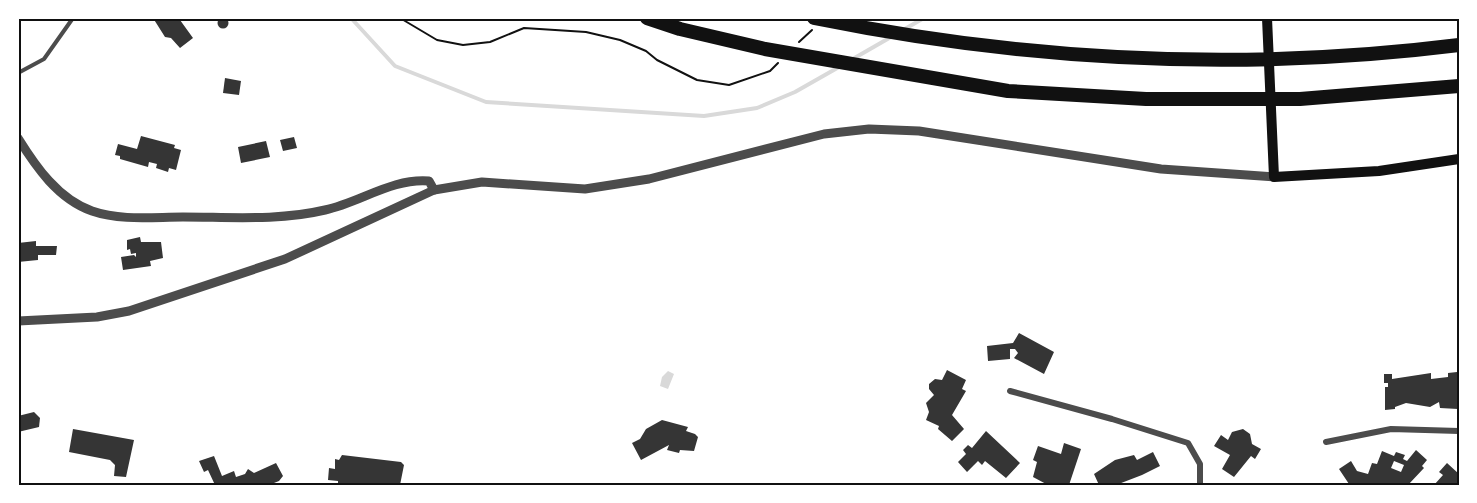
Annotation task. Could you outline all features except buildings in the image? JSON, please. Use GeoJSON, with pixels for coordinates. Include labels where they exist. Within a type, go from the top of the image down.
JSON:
{"type":"FeatureCollection","features":[{"type":"Feature","properties":{"kind":"highway"},"geometry":{"type":"LineString","coordinates":[[640,18],[809,57],[958,84],[1066,96],[1146,99],[1300,99],[1459,86]]}},
{"type":"Feature","properties":{"kind":"highway"},"geometry":{"type":"LineString","coordinates":[[647,18],[680,29]]}},
{"type":"Feature","properties":{"kind":"highway"},"geometry":{"type":"LineString","coordinates":[[814,18],[1012,50],[1137,58],[1329,58],[1459,45]]}},
{"type":"Feature","properties":{"kind":"main road"},"geometry":{"type":"LineString","coordinates":[[1267,19],[1274,177],[1379,171],[1459,159]]}},
{"type":"Feature","properties":{"kind":"street"},"geometry":{"type":"LineString","coordinates":[[18,321],[97,317],[129,311],[285,259],[434,190],[482,182],[585,189],[649,179],[824,134],[869,129],[918,131],[1161,169],[1274,177]]}},
{"type":"Feature","properties":{"kind":"street"},"geometry":{"type":"LineString","coordinates":[[18,138],[48,181],[67,197],[91,211],[120,217],[265,217],[325,210],[410,179],[429,181],[434,190]]}},
{"type":"Feature","properties":{"kind":"street"},"geometry":{"type":"LineString","coordinates":[[1010,391],[1188,443],[1200,464],[1200,485]]}},
{"type":"Feature","properties":{"kind":"street"},"geometry":{"type":"LineString","coordinates":[[1326,442],[1391,429],[1459,431]]}},
{"type":"Feature","properties":{"kind":"lane"},"geometry":{"type":"LineString","coordinates":[[18,73],[44,60],[73,18]]}},
{"type":"Feature","properties":{"kind":"path"},"geometry":{"type":"LineString","coordinates":[[400,18],[437,40],[463,45],[490,42],[524,28],[586,32],[620,40],[646,51],[657,60],[697,80],[729,85],[770,71]]}},
{"type":"Feature","properties":{"kind":"shaded area"},"geometry":{"type":"Polygon","coordinates":[[[668,371],[674,374],[668,389],[660,386],[662,377],[668,371]]]}},
{"type":"Feature","properties":{"kind":"waterway"},"geometry":{"type":"LineString","coordinates":[[351,18],[395,66],[486,102],[704,116],[757,108],[795,92],[839,67]]}},
{"type":"Feature","properties":{"kind":"waterway"},"geometry":{"type":"LineString","coordinates":[[903,30],[924,18]]}},
{"type":"Feature","properties":{"kind":"waterway"},"geometry":{"type":"LineString","coordinates":[[851,60],[891,37]]}}]}
